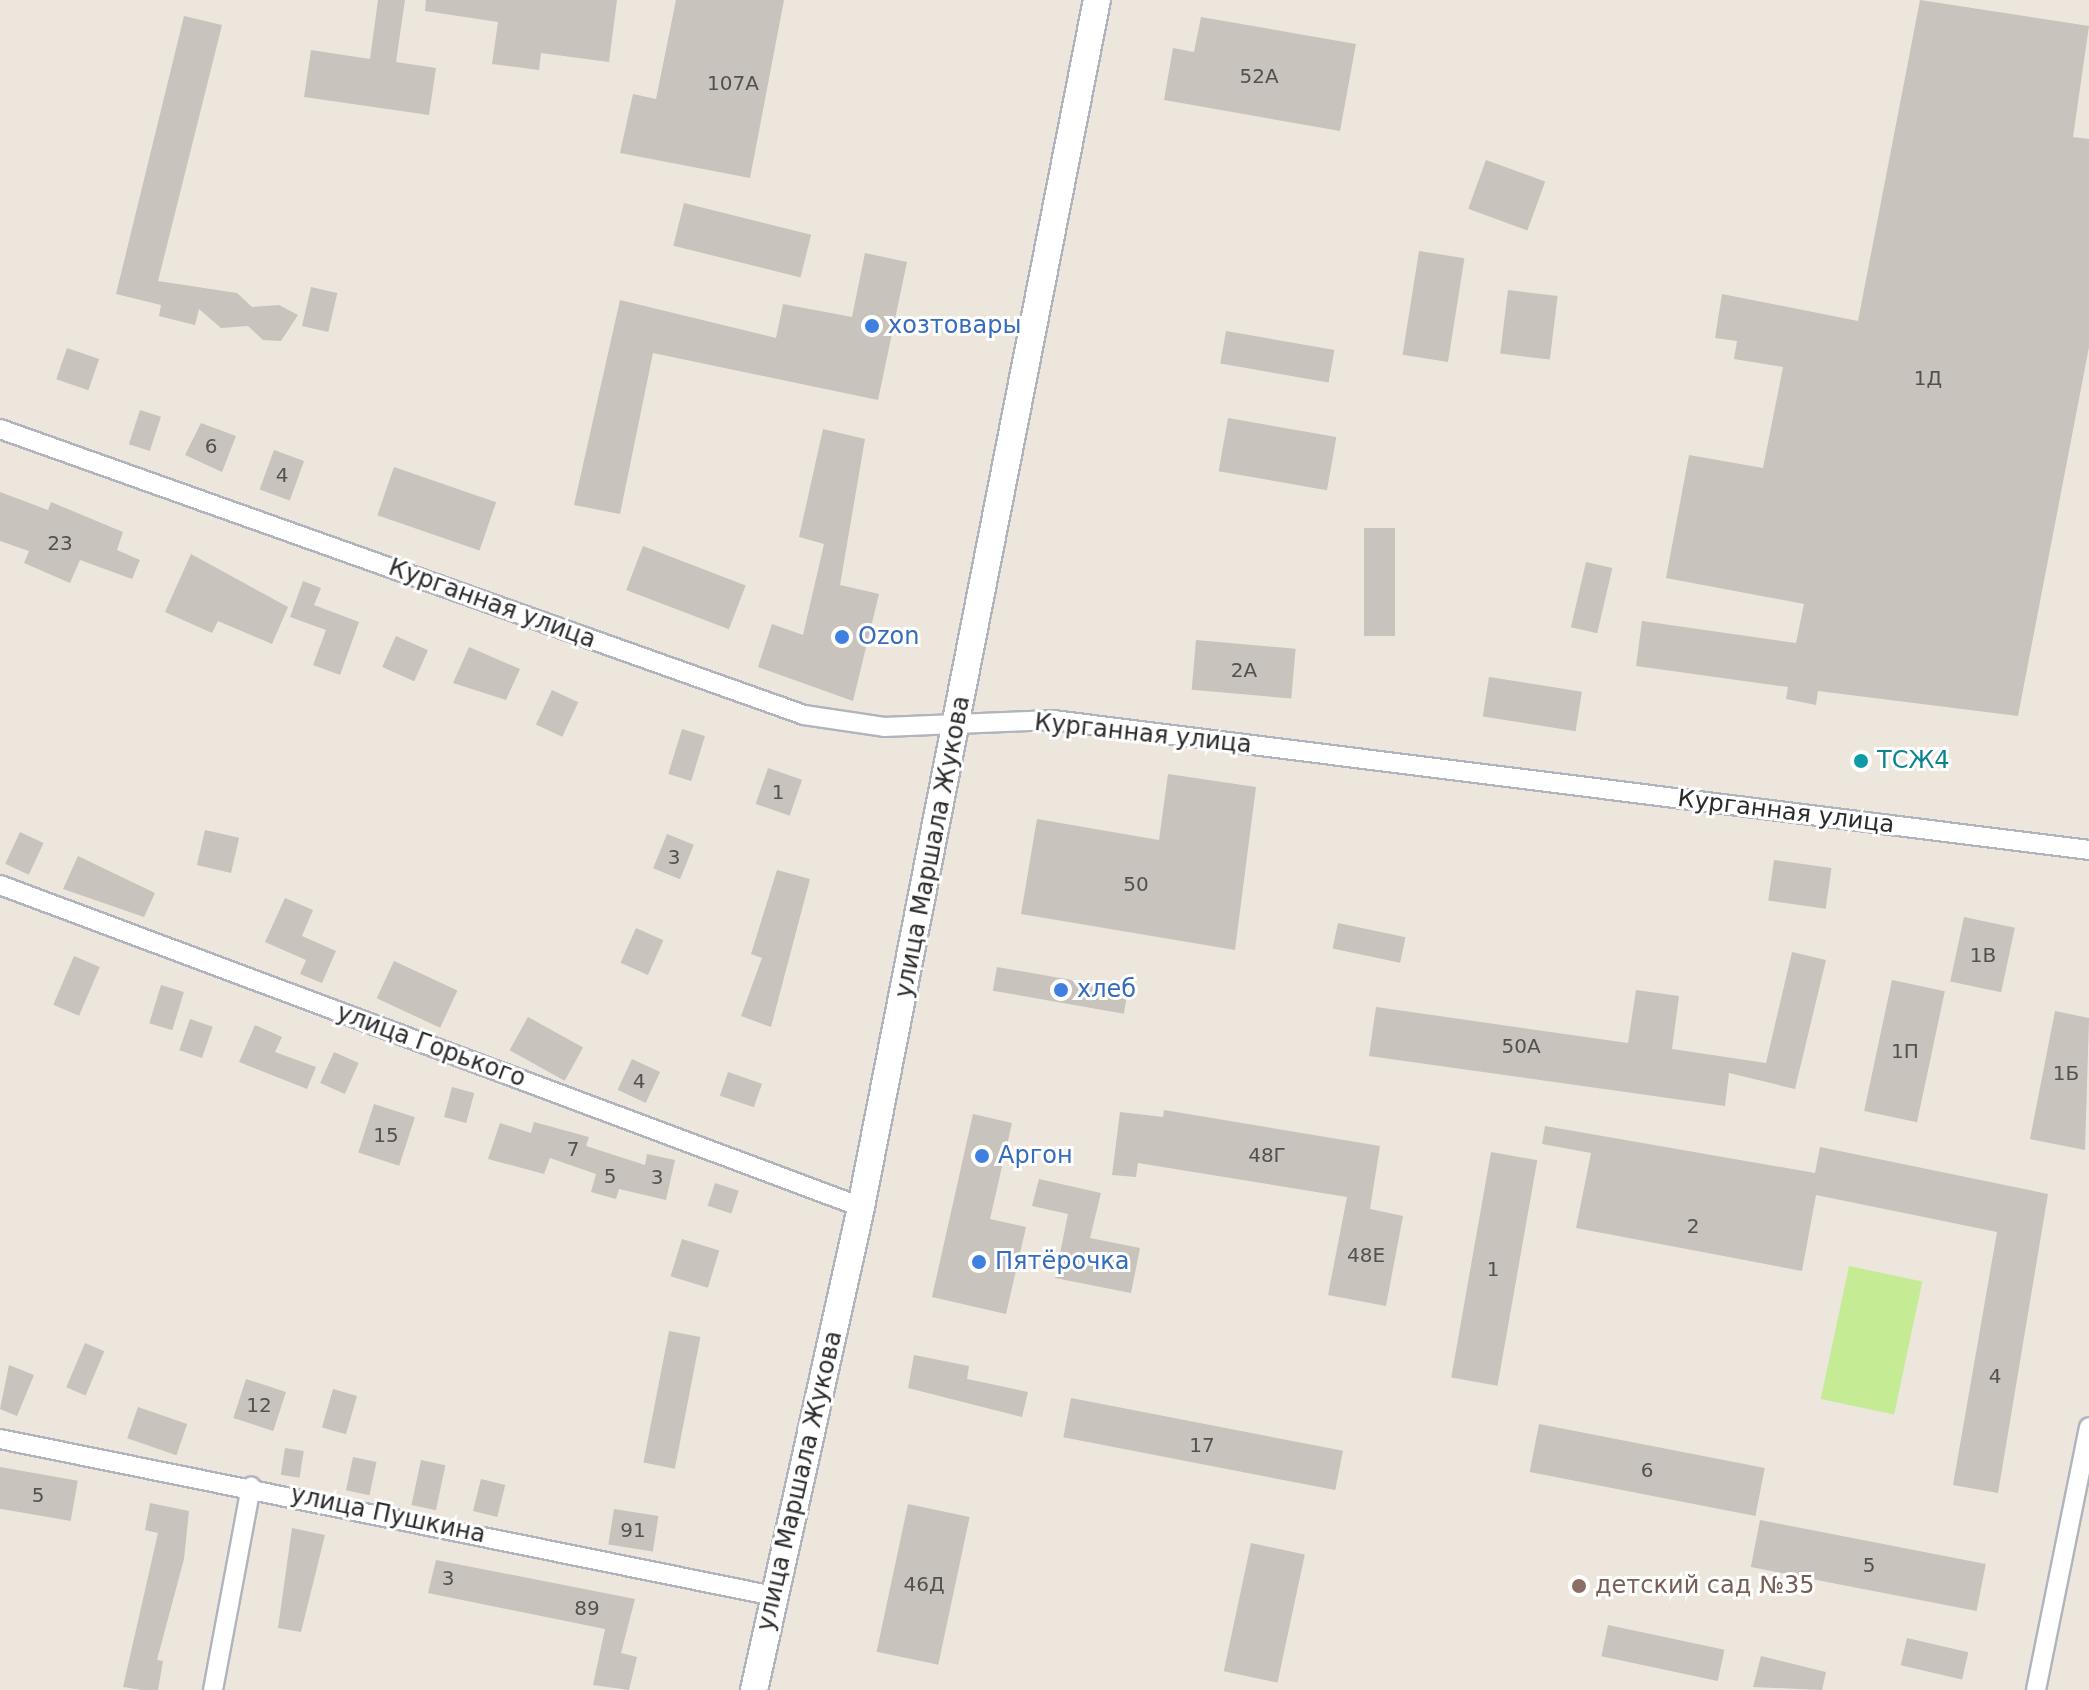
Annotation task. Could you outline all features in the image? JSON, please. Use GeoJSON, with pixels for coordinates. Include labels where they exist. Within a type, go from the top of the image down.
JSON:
{"type":"FeatureCollection","features":[{"type":"Feature","properties":{"kind":"main road","name":"улица Маршала Жукова"},"geometry":{"type":"LineString","coordinates":[[754,1690],[861,1207],[1097,0]]}},
{"type":"Feature","properties":{"kind":"street","name":"Курганная улица"},"geometry":{"type":"LineString","coordinates":[[0,429],[804,715],[884,727],[958,721],[1053,720],[2089,850]]}},
{"type":"Feature","properties":{"kind":"street","name":"улица Горького"},"geometry":{"type":"LineString","coordinates":[[0,885],[861,1207]]}},
{"type":"Feature","properties":{"kind":"street"},"geometry":{"type":"LineString","coordinates":[[2036,1690],[2089,1427]]}},
{"type":"Feature","properties":{"kind":"street","name":"улица Пушкина"},"geometry":{"type":"LineString","coordinates":[[0,1439],[251,1487],[774,1596]]}},
{"type":"Feature","properties":{"kind":"street"},"geometry":{"type":"LineString","coordinates":[[213,1690],[251,1487]]}},
{"type":"Feature","properties":{"kind":"green space"},"geometry":{"type":"Polygon","coordinates":[[[1849,1266],[1922,1282],[1894,1415],[1821,1399],[1849,1266]]]}},
{"type":"Feature","properties":{"kind":"building"},"geometry":{"type":"Polygon","coordinates":[[[378,0],[405,0],[396,62],[436,68],[429,115],[304,97],[311,50],[370,59],[378,0]]]}},
{"type":"Feature","properties":{"kind":"building"},"geometry":{"type":"Polygon","coordinates":[[[426,0],[617,0],[609,62],[541,53],[539,70],[492,64],[498,22],[425,11],[426,0]]]}},
{"type":"Feature","properties":{"kind":"building"},"geometry":{"type":"Polygon","coordinates":[[[676,0],[784,0],[750,178],[620,153],[633,94],[656,99],[676,0]]]}},
{"type":"Feature","properties":{"kind":"building"},"geometry":{"type":"Polygon","coordinates":[[[1920,0],[2089,26],[2073,137],[2089,139],[2089,347],[2018,716],[1818,691],[1816,705],[1786,699],[1788,687],[1636,666],[1642,621],[1796,643],[1804,604],[1666,578],[1689,455],[1763,468],[1783,367],[1734,359],[1737,341],[1715,338],[1722,294],[1858,321],[1920,0]]]}},
{"type":"Feature","properties":{"kind":"building"},"geometry":{"type":"Polygon","coordinates":[[[184,16],[222,25],[158,281],[237,293],[252,307],[279,305],[298,315],[281,341],[263,340],[248,326],[221,328],[199,309],[195,325],[159,316],[161,305],[116,294],[184,16]]]}},
{"type":"Feature","properties":{"kind":"building"},"geometry":{"type":"Polygon","coordinates":[[[1201,17],[1356,44],[1340,131],[1164,100],[1173,48],[1194,52],[1201,17]]]}},
{"type":"Feature","properties":{"kind":"building"},"geometry":{"type":"Polygon","coordinates":[[[1486,160],[1545,182],[1527,230],[1468,209],[1486,160]]]}},
{"type":"Feature","properties":{"kind":"building"},"geometry":{"type":"Polygon","coordinates":[[[684,203],[811,235],[800,277],[673,246],[684,203]]]}},
{"type":"Feature","properties":{"kind":"building"},"geometry":{"type":"Polygon","coordinates":[[[1419,251],[1464,258],[1448,362],[1403,355],[1419,251]]]}},
{"type":"Feature","properties":{"kind":"building"},"geometry":{"type":"Polygon","coordinates":[[[865,253],[907,262],[878,400],[653,353],[620,514],[574,505],[620,300],[776,338],[783,304],[852,317],[865,253]]]}},
{"type":"Feature","properties":{"kind":"building"},"geometry":{"type":"Polygon","coordinates":[[[311,287],[337,293],[328,332],[302,326],[311,287]]]}},
{"type":"Feature","properties":{"kind":"building"},"geometry":{"type":"Polygon","coordinates":[[[1508,290],[1558,296],[1550,360],[1500,354],[1508,290]]]}},
{"type":"Feature","properties":{"kind":"building"},"geometry":{"type":"Polygon","coordinates":[[[1226,331],[1334,350],[1329,383],[1220,363],[1226,331]]]}},
{"type":"Feature","properties":{"kind":"building"},"geometry":{"type":"Polygon","coordinates":[[[67,348],[99,359],[88,390],[56,379],[67,348]]]}},
{"type":"Feature","properties":{"kind":"building"},"geometry":{"type":"Polygon","coordinates":[[[140,410],[161,417],[150,451],[129,444],[140,410]]]}},
{"type":"Feature","properties":{"kind":"building"},"geometry":{"type":"Polygon","coordinates":[[[1228,418],[1336,437],[1327,490],[1219,471],[1228,418]]]}},
{"type":"Feature","properties":{"kind":"building"},"geometry":{"type":"Polygon","coordinates":[[[201,423],[236,436],[222,472],[185,455],[201,423]]]}},
{"type":"Feature","properties":{"kind":"building"},"geometry":{"type":"Polygon","coordinates":[[[823,429],[865,439],[840,585],[879,594],[853,701],[758,667],[772,624],[803,635],[824,544],[799,537],[823,429]]]}},
{"type":"Feature","properties":{"kind":"building"},"geometry":{"type":"Polygon","coordinates":[[[274,450],[304,461],[290,500],[260,489],[274,450]]]}},
{"type":"Feature","properties":{"kind":"building"},"geometry":{"type":"Polygon","coordinates":[[[394,467],[496,502],[480,550],[377,515],[394,467]]]}},
{"type":"Feature","properties":{"kind":"building"},"geometry":{"type":"Polygon","coordinates":[[[0,492],[48,510],[51,502],[123,532],[117,550],[140,560],[132,579],[80,560],[70,583],[24,563],[29,551],[0,541],[0,492]]]}},
{"type":"Feature","properties":{"kind":"building"},"geometry":{"type":"Polygon","coordinates":[[[1364,528],[1395,528],[1395,636],[1364,636],[1364,528]]]}},
{"type":"Feature","properties":{"kind":"building"},"geometry":{"type":"Polygon","coordinates":[[[643,546],[746,585],[729,629],[626,590],[643,546]]]}},
{"type":"Feature","properties":{"kind":"building"},"geometry":{"type":"Polygon","coordinates":[[[191,554],[288,607],[272,644],[218,621],[212,633],[165,612],[191,554]]]}},
{"type":"Feature","properties":{"kind":"building"},"geometry":{"type":"Polygon","coordinates":[[[1586,562],[1612,568],[1597,633],[1571,627],[1586,562]]]}},
{"type":"Feature","properties":{"kind":"building"},"geometry":{"type":"Polygon","coordinates":[[[303,581],[321,588],[314,605],[359,622],[340,675],[313,665],[326,630],[290,617],[303,581]]]}},
{"type":"Feature","properties":{"kind":"building"},"geometry":{"type":"Polygon","coordinates":[[[396,636],[428,650],[414,681],[382,667],[396,636]]]}},
{"type":"Feature","properties":{"kind":"building"},"geometry":{"type":"Polygon","coordinates":[[[1196,640],[1296,649],[1291,699],[1192,690],[1196,640]]]}},
{"type":"Feature","properties":{"kind":"building"},"geometry":{"type":"Polygon","coordinates":[[[469,647],[520,669],[506,700],[453,683],[469,647]]]}},
{"type":"Feature","properties":{"kind":"building"},"geometry":{"type":"Polygon","coordinates":[[[1489,677],[1582,692],[1576,731],[1483,717],[1489,677]]]}},
{"type":"Feature","properties":{"kind":"building"},"geometry":{"type":"Polygon","coordinates":[[[552,690],[578,702],[562,737],[536,724],[552,690]]]}},
{"type":"Feature","properties":{"kind":"building"},"geometry":{"type":"Polygon","coordinates":[[[682,729],[705,736],[691,781],[668,774],[682,729]]]}},
{"type":"Feature","properties":{"kind":"building"},"geometry":{"type":"Polygon","coordinates":[[[768,768],[802,780],[790,816],[756,804],[768,768]]]}},
{"type":"Feature","properties":{"kind":"building"},"geometry":{"type":"Polygon","coordinates":[[[1168,774],[1256,787],[1235,950],[1021,914],[1037,819],[1159,840],[1168,774]]]}},
{"type":"Feature","properties":{"kind":"building"},"geometry":{"type":"Polygon","coordinates":[[[205,830],[239,838],[231,873],[197,865],[205,830]]]}},
{"type":"Feature","properties":{"kind":"building"},"geometry":{"type":"Polygon","coordinates":[[[20,832],[44,843],[29,875],[5,864],[20,832]]]}},
{"type":"Feature","properties":{"kind":"building"},"geometry":{"type":"Polygon","coordinates":[[[667,834],[694,845],[680,879],[653,868],[667,834]]]}},
{"type":"Feature","properties":{"kind":"building"},"geometry":{"type":"Polygon","coordinates":[[[78,856],[155,893],[144,917],[63,889],[78,856]]]}},
{"type":"Feature","properties":{"kind":"building"},"geometry":{"type":"Polygon","coordinates":[[[1774,860],[1831,868],[1826,909],[1768,901],[1774,860]]]}},
{"type":"Feature","properties":{"kind":"building"},"geometry":{"type":"Polygon","coordinates":[[[777,870],[810,879],[771,1027],[741,1016],[762,958],[751,954],[777,870]]]}},
{"type":"Feature","properties":{"kind":"building"},"geometry":{"type":"Polygon","coordinates":[[[285,898],[313,910],[302,936],[336,951],[322,983],[300,974],[306,960],[265,942],[285,898]]]}},
{"type":"Feature","properties":{"kind":"building"},"geometry":{"type":"Polygon","coordinates":[[[1964,917],[2015,928],[2001,992],[1950,982],[1964,917]]]}},
{"type":"Feature","properties":{"kind":"building"},"geometry":{"type":"Polygon","coordinates":[[[1338,923],[1405,937],[1400,963],[1333,948],[1338,923]]]}},
{"type":"Feature","properties":{"kind":"building"},"geometry":{"type":"Polygon","coordinates":[[[636,928],[663,940],[648,975],[621,963],[636,928]]]}},
{"type":"Feature","properties":{"kind":"building"},"geometry":{"type":"Polygon","coordinates":[[[1792,952],[1826,960],[1795,1089],[1729,1073],[1725,1106],[1369,1056],[1376,1007],[1628,1043],[1636,990],[1679,996],[1672,1049],[1766,1063],[1792,952]]]}},
{"type":"Feature","properties":{"kind":"building"},"geometry":{"type":"Polygon","coordinates":[[[74,956],[100,967],[79,1016],[53,1005],[74,956]]]}},
{"type":"Feature","properties":{"kind":"building"},"geometry":{"type":"Polygon","coordinates":[[[394,961],[457,991],[440,1028],[377,998],[394,961]]]}},
{"type":"Feature","properties":{"kind":"building","name":"хлеб"},"geometry":{"type":"Polygon","coordinates":[[[997,967],[1128,990],[1124,1014],[993,991],[997,967]]]}},
{"type":"Feature","properties":{"kind":"building"},"geometry":{"type":"Polygon","coordinates":[[[1892,980],[1945,991],[1917,1122],[1864,1111],[1892,980]]]}},
{"type":"Feature","properties":{"kind":"building"},"geometry":{"type":"Polygon","coordinates":[[[161,985],[184,992],[172,1030],[149,1023],[161,985]]]}},
{"type":"Feature","properties":{"kind":"building"},"geometry":{"type":"Polygon","coordinates":[[[2055,1011],[2089,1018],[2085,1150],[2030,1139],[2055,1011]]]}},
{"type":"Feature","properties":{"kind":"building"},"geometry":{"type":"Polygon","coordinates":[[[528,1017],[583,1048],[565,1081],[510,1050],[528,1017]]]}},
{"type":"Feature","properties":{"kind":"building"},"geometry":{"type":"Polygon","coordinates":[[[190,1019],[213,1027],[202,1058],[179,1050],[190,1019]]]}},
{"type":"Feature","properties":{"kind":"building"},"geometry":{"type":"Polygon","coordinates":[[[255,1025],[282,1037],[275,1052],[316,1067],[307,1089],[239,1062],[255,1025]]]}},
{"type":"Feature","properties":{"kind":"building"},"geometry":{"type":"Polygon","coordinates":[[[334,1052],[359,1063],[345,1094],[320,1083],[334,1052]]]}},
{"type":"Feature","properties":{"kind":"building"},"geometry":{"type":"Polygon","coordinates":[[[632,1059],[660,1072],[646,1103],[618,1090],[632,1059]]]}},
{"type":"Feature","properties":{"kind":"building"},"geometry":{"type":"Polygon","coordinates":[[[728,1072],[762,1084],[754,1107],[720,1096],[728,1072]]]}},
{"type":"Feature","properties":{"kind":"building"},"geometry":{"type":"Polygon","coordinates":[[[452,1087],[474,1093],[466,1123],[444,1117],[452,1087]]]}},
{"type":"Feature","properties":{"kind":"building"},"geometry":{"type":"Polygon","coordinates":[[[374,1104],[415,1117],[399,1166],[358,1153],[374,1104]]]}},
{"type":"Feature","properties":{"kind":"building"},"geometry":{"type":"Polygon","coordinates":[[[1164,1110],[1380,1146],[1370,1209],[1403,1216],[1386,1306],[1328,1295],[1347,1197],[1138,1163],[1136,1177],[1112,1175],[1120,1112],[1163,1117],[1164,1110]]]}},
{"type":"Feature","properties":{"kind":"building","name":"Пятёрочка"},"geometry":{"type":"Polygon","coordinates":[[[973,1114],[1012,1123],[990,1219],[1026,1227],[1006,1314],[932,1297],[973,1114]]]}},
{"type":"Feature","properties":{"kind":"building"},"geometry":{"type":"Polygon","coordinates":[[[534,1122],[589,1137],[586,1146],[645,1165],[647,1154],[675,1160],[666,1200],[619,1189],[616,1199],[591,1192],[596,1174],[550,1158],[544,1174],[488,1159],[500,1123],[531,1133],[534,1122]]]}},
{"type":"Feature","properties":{"kind":"building"},"geometry":{"type":"Polygon","coordinates":[[[1545,1126],[1815,1173],[1820,1147],[2048,1194],[1998,1493],[1953,1485],[1997,1232],[1816,1195],[1802,1271],[1576,1228],[1591,1153],[1542,1144],[1545,1126]]]}},
{"type":"Feature","properties":{"kind":"building"},"geometry":{"type":"Polygon","coordinates":[[[1491,1152],[1537,1160],[1498,1386],[1451,1378],[1491,1152]]]}},
{"type":"Feature","properties":{"kind":"building"},"geometry":{"type":"Polygon","coordinates":[[[1039,1179],[1101,1193],[1090,1238],[1140,1248],[1131,1293],[1055,1278],[1068,1214],[1032,1206],[1039,1179]]]}},
{"type":"Feature","properties":{"kind":"building"},"geometry":{"type":"Polygon","coordinates":[[[715,1183],[739,1191],[731,1214],[708,1206],[715,1183]]]}},
{"type":"Feature","properties":{"kind":"building"},"geometry":{"type":"Polygon","coordinates":[[[682,1239],[719,1250],[708,1288],[671,1276],[682,1239]]]}},
{"type":"Feature","properties":{"kind":"building"},"geometry":{"type":"Polygon","coordinates":[[[669,1331],[700,1337],[675,1469],[643,1463],[669,1331]]]}},
{"type":"Feature","properties":{"kind":"building"},"geometry":{"type":"Polygon","coordinates":[[[85,1343],[104,1351],[86,1395],[66,1387],[85,1343]]]}},
{"type":"Feature","properties":{"kind":"building"},"geometry":{"type":"Polygon","coordinates":[[[914,1355],[969,1366],[967,1379],[1028,1392],[1022,1417],[908,1388],[914,1355]]]}},
{"type":"Feature","properties":{"kind":"building"},"geometry":{"type":"Polygon","coordinates":[[[9,1365],[34,1375],[17,1416],[0,1409],[9,1365]]]}},
{"type":"Feature","properties":{"kind":"building"},"geometry":{"type":"Polygon","coordinates":[[[246,1379],[286,1392],[273,1431],[233,1418],[246,1379]]]}},
{"type":"Feature","properties":{"kind":"building"},"geometry":{"type":"Polygon","coordinates":[[[333,1389],[357,1396],[346,1434],[322,1427],[333,1389]]]}},
{"type":"Feature","properties":{"kind":"building"},"geometry":{"type":"Polygon","coordinates":[[[1071,1398],[1343,1451],[1335,1490],[1063,1437],[1071,1398]]]}},
{"type":"Feature","properties":{"kind":"building"},"geometry":{"type":"Polygon","coordinates":[[[138,1407],[187,1424],[176,1455],[127,1438],[138,1407]]]}},
{"type":"Feature","properties":{"kind":"building"},"geometry":{"type":"Polygon","coordinates":[[[1539,1424],[1765,1468],[1755,1516],[1530,1472],[1539,1424]]]}},
{"type":"Feature","properties":{"kind":"building"},"geometry":{"type":"Polygon","coordinates":[[[285,1448],[304,1451],[300,1478],[281,1475],[285,1448]]]}},
{"type":"Feature","properties":{"kind":"building"},"geometry":{"type":"Polygon","coordinates":[[[353,1457],[376,1462],[369,1495],[346,1490],[353,1457]]]}},
{"type":"Feature","properties":{"kind":"building"},"geometry":{"type":"Polygon","coordinates":[[[421,1460],[445,1465],[436,1510],[411,1505],[421,1460]]]}},
{"type":"Feature","properties":{"kind":"building"},"geometry":{"type":"Polygon","coordinates":[[[0,1467],[78,1481],[71,1521],[0,1509],[0,1467]]]}},
{"type":"Feature","properties":{"kind":"building"},"geometry":{"type":"Polygon","coordinates":[[[481,1479],[505,1485],[497,1517],[473,1511],[481,1479]]]}},
{"type":"Feature","properties":{"kind":"building"},"geometry":{"type":"Polygon","coordinates":[[[150,1503],[189,1511],[184,1559],[157,1660],[163,1661],[158,1690],[142,1690],[123,1687],[158,1533],[145,1530],[150,1503]]]}},
{"type":"Feature","properties":{"kind":"building"},"geometry":{"type":"Polygon","coordinates":[[[908,1504],[970,1517],[938,1665],[877,1652],[908,1504]]]}},
{"type":"Feature","properties":{"kind":"building"},"geometry":{"type":"Polygon","coordinates":[[[614,1509],[658,1516],[653,1552],[608,1545],[614,1509]]]}},
{"type":"Feature","properties":{"kind":"building"},"geometry":{"type":"Polygon","coordinates":[[[1760,1520],[1986,1564],[1977,1611],[1751,1567],[1760,1520]]]}},
{"type":"Feature","properties":{"kind":"building"},"geometry":{"type":"Polygon","coordinates":[[[292,1528],[325,1535],[301,1632],[278,1628],[292,1528]]]}},
{"type":"Feature","properties":{"kind":"building"},"geometry":{"type":"Polygon","coordinates":[[[1251,1543],[1305,1554],[1278,1683],[1224,1671],[1251,1543]]]}},
{"type":"Feature","properties":{"kind":"building"},"geometry":{"type":"Polygon","coordinates":[[[436,1560],[635,1599],[621,1653],[637,1657],[629,1690],[593,1685],[605,1629],[428,1593],[436,1560]]]}},
{"type":"Feature","properties":{"kind":"building"},"geometry":{"type":"Polygon","coordinates":[[[1608,1625],[1724,1650],[1718,1681],[1601,1656],[1608,1625]]]}},
{"type":"Feature","properties":{"kind":"building"},"geometry":{"type":"Polygon","coordinates":[[[1907,1638],[1968,1652],[1962,1679],[1901,1665],[1907,1638]]]}},
{"type":"Feature","properties":{"kind":"building"},"geometry":{"type":"Polygon","coordinates":[[[1761,1656],[1826,1672],[1822,1690],[1753,1687],[1761,1656]]]}},
{"type":"Feature","properties":{"kind":"place","name":"хозтовары"},"geometry":{"type":"Point","coordinates":[872,326]}},
{"type":"Feature","properties":{"kind":"place","name":"Ozon"},"geometry":{"type":"Point","coordinates":[842,637]}},
{"type":"Feature","properties":{"kind":"place","name":"ТСЖ4"},"geometry":{"type":"Point","coordinates":[1861,761]}},
{"type":"Feature","properties":{"kind":"place","name":"хлеб"},"geometry":{"type":"Point","coordinates":[1061,990]}},
{"type":"Feature","properties":{"kind":"place","name":"Аргон"},"geometry":{"type":"Point","coordinates":[982,1156]}},
{"type":"Feature","properties":{"kind":"place","name":"Пятёрочка"},"geometry":{"type":"Point","coordinates":[979,1262]}},
{"type":"Feature","properties":{"kind":"place","name":"детский сад №35"},"geometry":{"type":"Point","coordinates":[1579,1586]}}]}
